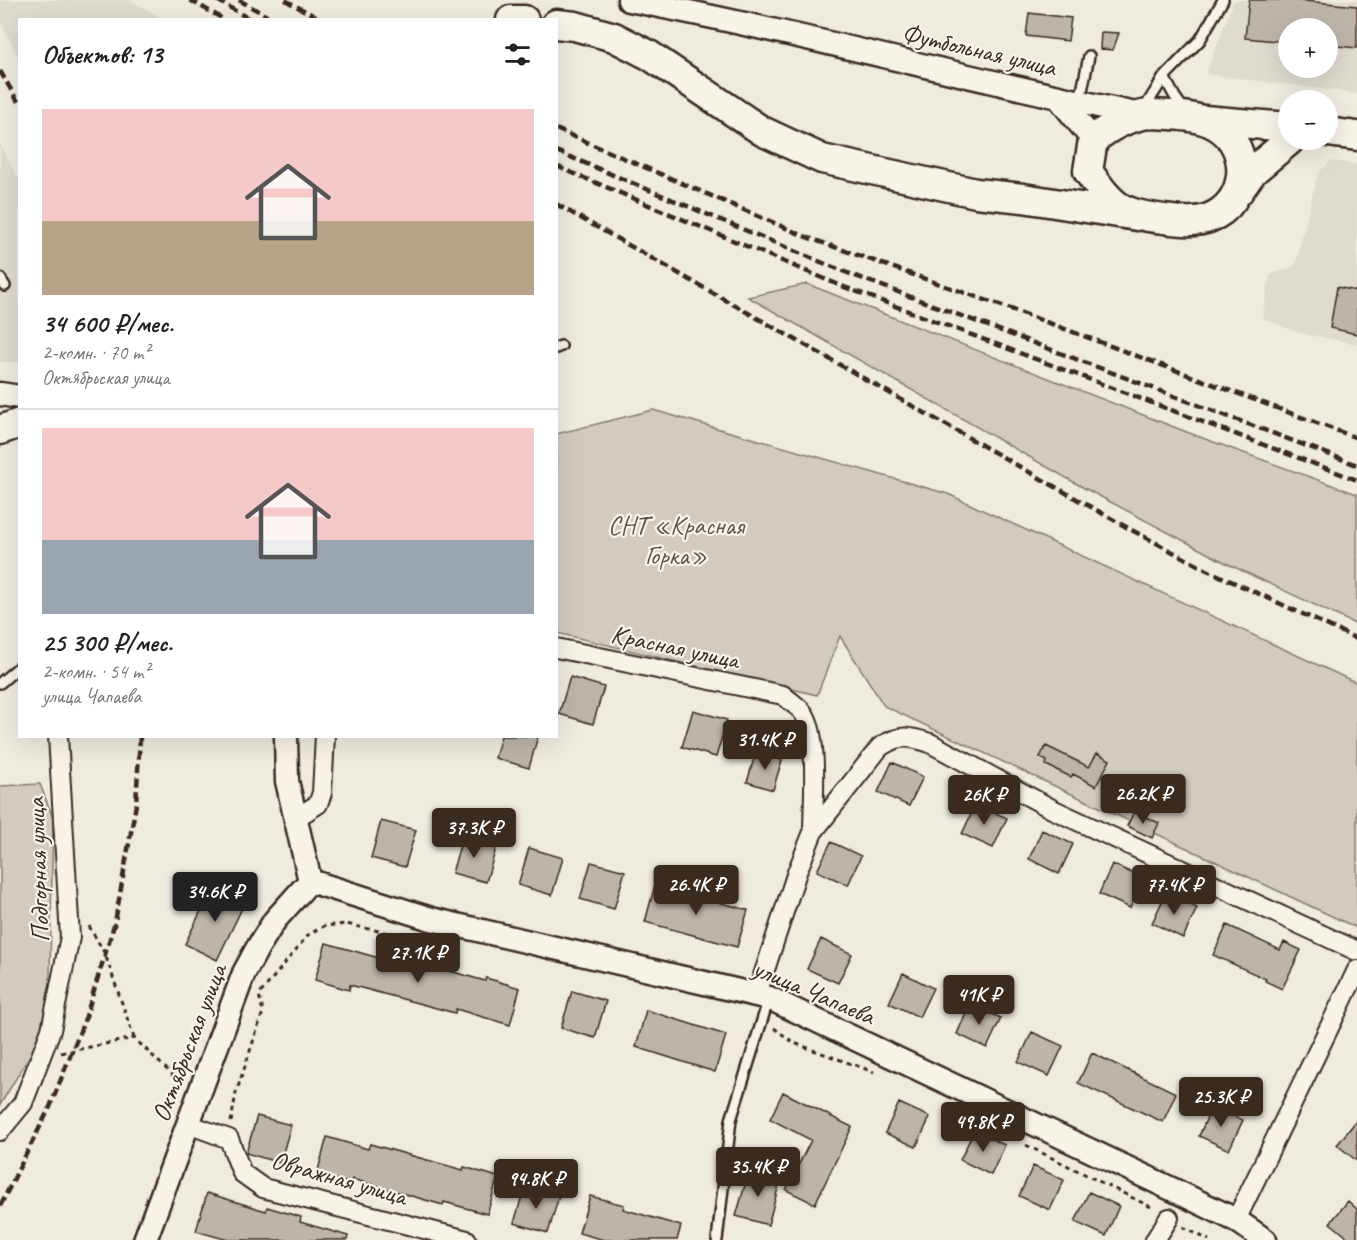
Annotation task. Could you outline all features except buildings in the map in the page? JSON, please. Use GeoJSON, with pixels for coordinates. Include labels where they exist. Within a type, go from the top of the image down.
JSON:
{"type":"FeatureCollection","features":[{"type":"Feature","properties":{"kind":"main road"},"geometry":{"type":"LineString","coordinates":[[558,24],[575,26],[614,37],[649,55],[762,131],[822,159],[976,193],[1137,216],[1188,222],[1200,221],[1224,209],[1253,171],[1278,150]]}},
{"type":"Feature","properties":{"kind":"main road"},"geometry":{"type":"LineString","coordinates":[[1137,216],[1121,209],[1106,196],[1088,171],[1093,140],[1109,127],[1140,115],[1278,126]]}},
{"type":"Feature","properties":{"kind":"main road"},"geometry":{"type":"LineString","coordinates":[[1197,119],[1217,126],[1228,135],[1240,155],[1242,167],[1235,196]]}},
{"type":"Feature","properties":{"kind":"main road"},"geometry":{"type":"LineString","coordinates":[[1338,133],[1357,136]]}},
{"type":"Feature","properties":{"kind":"main road"},"geometry":{"type":"LineString","coordinates":[[1023,198],[1047,192],[1088,171]]}},
{"type":"Feature","properties":{"kind":"main road"},"geometry":{"type":"LineString","coordinates":[[0,430],[18,424]]}},
{"type":"Feature","properties":{"kind":"street","name":"Футбольная улица"},"geometry":{"type":"LineString","coordinates":[[629,0],[710,15],[1140,115]]}},
{"type":"Feature","properties":{"kind":"street"},"geometry":{"type":"LineString","coordinates":[[1069,99],[1093,140]]}},
{"type":"Feature","properties":{"kind":"street"},"geometry":{"type":"LineString","coordinates":[[0,394],[18,397]]}},
{"type":"Feature","properties":{"kind":"street","name":"Красная улица"},"geometry":{"type":"LineString","coordinates":[[558,648],[783,695],[804,714],[810,732],[814,764],[813,832]]}},
{"type":"Feature","properties":{"kind":"street"},"geometry":{"type":"LineString","coordinates":[[763,1004],[797,872],[813,832],[880,747],[894,738],[913,737],[930,743],[1052,809],[1357,951]]}},
{"type":"Feature","properties":{"kind":"street","name":"Подгорная улица"},"geometry":{"type":"LineString","coordinates":[[0,1131],[23,1103],[51,1030],[70,937],[58,738]]}},
{"type":"Feature","properties":{"kind":"street"},"geometry":{"type":"LineString","coordinates":[[286,738],[287,781],[310,880]]}},
{"type":"Feature","properties":{"kind":"street"},"geometry":{"type":"LineString","coordinates":[[296,818],[318,804],[320,799],[326,738]]}},
{"type":"Feature","properties":{"kind":"street","name":"улица Чапаева"},"geometry":{"type":"LineString","coordinates":[[310,880],[378,904],[431,919],[763,1004],[1236,1220],[1265,1240]]}},
{"type":"Feature","properties":{"kind":"street","name":"Октябрьская улица"},"geometry":{"type":"LineString","coordinates":[[145,1240],[244,974],[275,920],[310,880]]}},
{"type":"Feature","properties":{"kind":"street"},"geometry":{"type":"LineString","coordinates":[[1236,1220],[1357,970]]}},
{"type":"Feature","properties":{"kind":"street"},"geometry":{"type":"LineString","coordinates":[[188,1124],[229,1139]]}},
{"type":"Feature","properties":{"kind":"street","name":"Овражная улица"},"geometry":{"type":"LineString","coordinates":[[229,1139],[242,1173],[262,1188],[467,1240]]}},
{"type":"Feature","properties":{"kind":"street"},"geometry":{"type":"LineString","coordinates":[[1155,1240],[1169,1218]]}},
{"type":"Feature","properties":{"kind":"lane"},"geometry":{"type":"LineString","coordinates":[[1140,115],[1164,77],[1200,40],[1223,0]]}},
{"type":"Feature","properties":{"kind":"lane"},"geometry":{"type":"LineString","coordinates":[[1069,99],[1089,56]]}},
{"type":"Feature","properties":{"kind":"lane"},"geometry":{"type":"LineString","coordinates":[[1164,77],[1175,97],[1197,119]]}},
{"type":"Feature","properties":{"kind":"lane"},"geometry":{"type":"LineString","coordinates":[[0,683],[18,668]]}},
{"type":"Feature","properties":{"kind":"lane"},"geometry":{"type":"LineString","coordinates":[[717,1240],[731,1120],[763,1004]]}},
{"type":"Feature","properties":{"kind":"path"},"geometry":{"type":"LineString","coordinates":[[68,891],[105,954],[134,1038],[198,1099]]}},
{"type":"Feature","properties":{"kind":"path"},"geometry":{"type":"LineString","coordinates":[[229,1139],[236,1093],[263,1012],[259,995],[308,934],[324,926],[346,924],[460,948]]}},
{"type":"Feature","properties":{"kind":"path"},"geometry":{"type":"LineString","coordinates":[[763,1004],[794,1043],[879,1074]]}},
{"type":"Feature","properties":{"kind":"path"},"geometry":{"type":"LineString","coordinates":[[41,1056],[72,1052],[134,1038]]}},
{"type":"Feature","properties":{"kind":"path"},"geometry":{"type":"LineString","coordinates":[[1016,1140],[1154,1208],[1182,1227],[1209,1240]]}},
{"type":"Feature","properties":{"kind":"shaded area"},"geometry":{"type":"Polygon","coordinates":[[[0,0],[130,0],[162,18],[18,18],[18,56],[0,21],[0,0]]]}},
{"type":"Feature","properties":{"kind":"shaded area"},"geometry":{"type":"Polygon","coordinates":[[[1234,0],[1357,0],[1357,94],[1206,74],[1234,0]]]}},
{"type":"Feature","properties":{"kind":"shaded area"},"geometry":{"type":"Polygon","coordinates":[[[0,144],[18,178],[18,362],[0,362],[0,144]]]}},
{"type":"Feature","properties":{"kind":"shaded area"},"geometry":{"type":"Polygon","coordinates":[[[1330,161],[1357,164],[1357,344],[1299,333],[1262,318],[1270,275],[1295,266],[1318,173],[1330,161]]]}},
{"type":"Feature","properties":{"kind":"green space"},"geometry":{"type":"Polygon","coordinates":[[[807,284],[1197,436],[1357,494],[1357,625],[1226,563],[1084,488],[748,297],[807,284]]]}},
{"type":"Feature","properties":{"kind":"green space","name":"СНТ «Красная Горка»"},"geometry":{"type":"Polygon","coordinates":[[[653,410],[948,494],[1357,683],[1357,928],[884,706],[840,636],[817,695],[558,633],[558,434],[653,410]]]}},
{"type":"Feature","properties":{"kind":"green space"},"geometry":{"type":"Polygon","coordinates":[[[40,784],[53,818],[49,1024],[0,1105],[0,786],[40,784]]]}},
{"type":"Feature","properties":{"kind":"railway"},"geometry":{"type":"LineString","coordinates":[[190,0],[222,18]]}},
{"type":"Feature","properties":{"kind":"railway"},"geometry":{"type":"LineString","coordinates":[[217,0],[248,18]]}},
{"type":"Feature","properties":{"kind":"railway"},"geometry":{"type":"LineString","coordinates":[[239,0],[270,18]]}},
{"type":"Feature","properties":{"kind":"railway"},"geometry":{"type":"LineString","coordinates":[[285,0],[318,18]]}},
{"type":"Feature","properties":{"kind":"railway"},"geometry":{"type":"LineString","coordinates":[[0,71],[18,102]]}},
{"type":"Feature","properties":{"kind":"railway"},"geometry":{"type":"LineString","coordinates":[[558,130],[809,238],[1022,313],[1357,438]]}},
{"type":"Feature","properties":{"kind":"railway"},"geometry":{"type":"LineString","coordinates":[[558,152],[845,272],[1357,465]]}},
{"type":"Feature","properties":{"kind":"railway"},"geometry":{"type":"LineString","coordinates":[[558,167],[839,285],[1357,480]]}},
{"type":"Feature","properties":{"kind":"railway"},"geometry":{"type":"LineString","coordinates":[[558,205],[1128,528],[1207,570],[1357,639]]}},
{"type":"Feature","properties":{"kind":"railway"},"geometry":{"type":"LineString","coordinates":[[0,1206],[50,1107],[86,1016],[115,922],[136,804],[140,738]]}}]}
